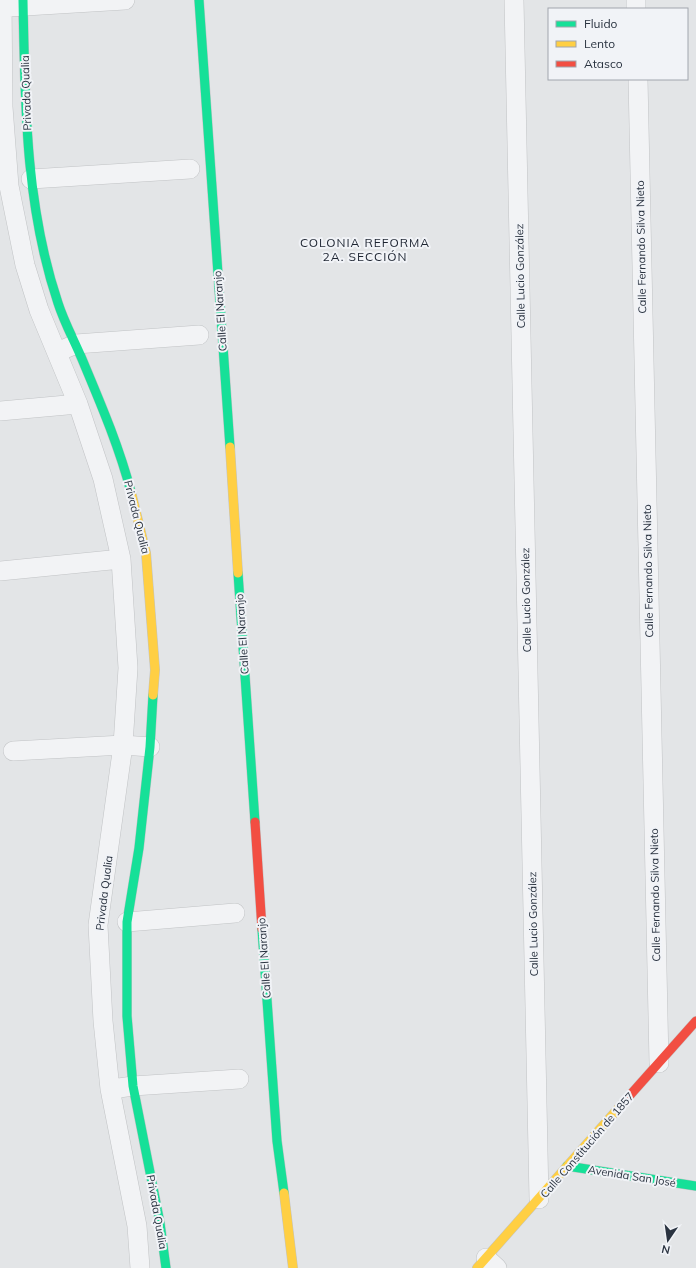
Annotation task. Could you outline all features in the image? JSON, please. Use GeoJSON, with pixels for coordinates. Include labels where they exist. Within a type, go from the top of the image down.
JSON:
{"type":"FeatureCollection","features":[{"type":"Feature","properties":{"kind":"street","name":"Privada Qualia"},"geometry":{"type":"LineString","coordinates":[[125,0],[2,4],[3,107],[9,186],[25,265],[39,310],[78,404],[103,479],[121,559],[128,668],[123,746],[98,925],[103,1021],[110,1090],[137,1226],[140,1268]]}},
{"type":"Feature","properties":{"kind":"street","name":"Calle El Naranjo"},"geometry":{"type":"LineString","coordinates":[[199,0],[276,1133],[293,1268]]}},
{"type":"Feature","properties":{"kind":"street","name":"Calle Lucio González"},"geometry":{"type":"LineString","coordinates":[[514,0],[539,1199]]}},
{"type":"Feature","properties":{"kind":"street","name":"Privada Qualia"},"geometry":{"type":"LineString","coordinates":[[23,3],[25,105],[31,179],[45,259],[58,304],[98,397],[126,473],[146,553],[155,670],[150,747],[139,848],[127,922],[127,1016],[134,1086],[160,1223],[166,1268]]}},
{"type":"Feature","properties":{"kind":"street","name":"Calle Fernando Silva Nieto"},"geometry":{"type":"LineString","coordinates":[[638,80],[659,1063]]}},
{"type":"Feature","properties":{"kind":"street"},"geometry":{"type":"LineString","coordinates":[[31,179],[190,169]]}},
{"type":"Feature","properties":{"kind":"street"},"geometry":{"type":"LineString","coordinates":[[56,352],[76,344],[199,335]]}},
{"type":"Feature","properties":{"kind":"street"},"geometry":{"type":"LineString","coordinates":[[0,411],[78,404]]}},
{"type":"Feature","properties":{"kind":"street"},"geometry":{"type":"LineString","coordinates":[[0,571],[121,559]]}},
{"type":"Feature","properties":{"kind":"street"},"geometry":{"type":"LineString","coordinates":[[13,751],[123,746],[150,747]]}},
{"type":"Feature","properties":{"kind":"street"},"geometry":{"type":"LineString","coordinates":[[127,922],[235,913]]}},
{"type":"Feature","properties":{"kind":"street","name":"Calle Constitución de 1857"},"geometry":{"type":"LineString","coordinates":[[486,1265],[567,1166],[696,1021]]}},
{"type":"Feature","properties":{"kind":"street"},"geometry":{"type":"LineString","coordinates":[[110,1090],[134,1086],[240,1079]]}},
{"type":"Feature","properties":{"kind":"street","name":"Avenida San José"},"geometry":{"type":"LineString","coordinates":[[567,1166],[696,1186]]}},
{"type":"Feature","properties":{"kind":"traffic: fast"},"geometry":{"type":"LineString","coordinates":[[23,0],[26,115],[29,153],[39,229],[47,266],[60,310],[109,424],[131,492]]}},
{"type":"Feature","properties":{"kind":"traffic: fast"},"geometry":{"type":"LineString","coordinates":[[199,0],[230,447]]}},
{"type":"Feature","properties":{"kind":"traffic: fast"},"geometry":{"type":"LineString","coordinates":[[238,573],[255,822]]}},
{"type":"Feature","properties":{"kind":"traffic: fast"},"geometry":{"type":"LineString","coordinates":[[153,695],[150,747],[139,848],[127,922],[127,1016],[133,1086],[160,1223],[166,1268]]}},
{"type":"Feature","properties":{"kind":"traffic: fast"},"geometry":{"type":"LineString","coordinates":[[262,929],[277,1141],[284,1193]]}},
{"type":"Feature","properties":{"kind":"traffic: fast"},"geometry":{"type":"LineString","coordinates":[[567,1166],[696,1186]]}},
{"type":"Feature","properties":{"kind":"traffic: slow"},"geometry":{"type":"LineString","coordinates":[[230,447],[238,573]]}},
{"type":"Feature","properties":{"kind":"traffic: slow"},"geometry":{"type":"LineString","coordinates":[[131,492],[146,553],[155,670],[153,695]]}},
{"type":"Feature","properties":{"kind":"traffic: slow"},"geometry":{"type":"LineString","coordinates":[[477,1268],[623,1103]]}},
{"type":"Feature","properties":{"kind":"traffic: slow"},"geometry":{"type":"LineString","coordinates":[[284,1193],[293,1268]]}},
{"type":"Feature","properties":{"kind":"traffic: jam"},"geometry":{"type":"LineString","coordinates":[[255,822],[262,929]]}},
{"type":"Feature","properties":{"kind":"traffic: jam"},"geometry":{"type":"LineString","coordinates":[[623,1103],[696,1021]]}},
{"type":"Feature","properties":{"kind":"district","name":"COLONIA REFORMA 2A. SECCIÓN"},"geometry":{"type":"Point","coordinates":[365,249]}}]}
